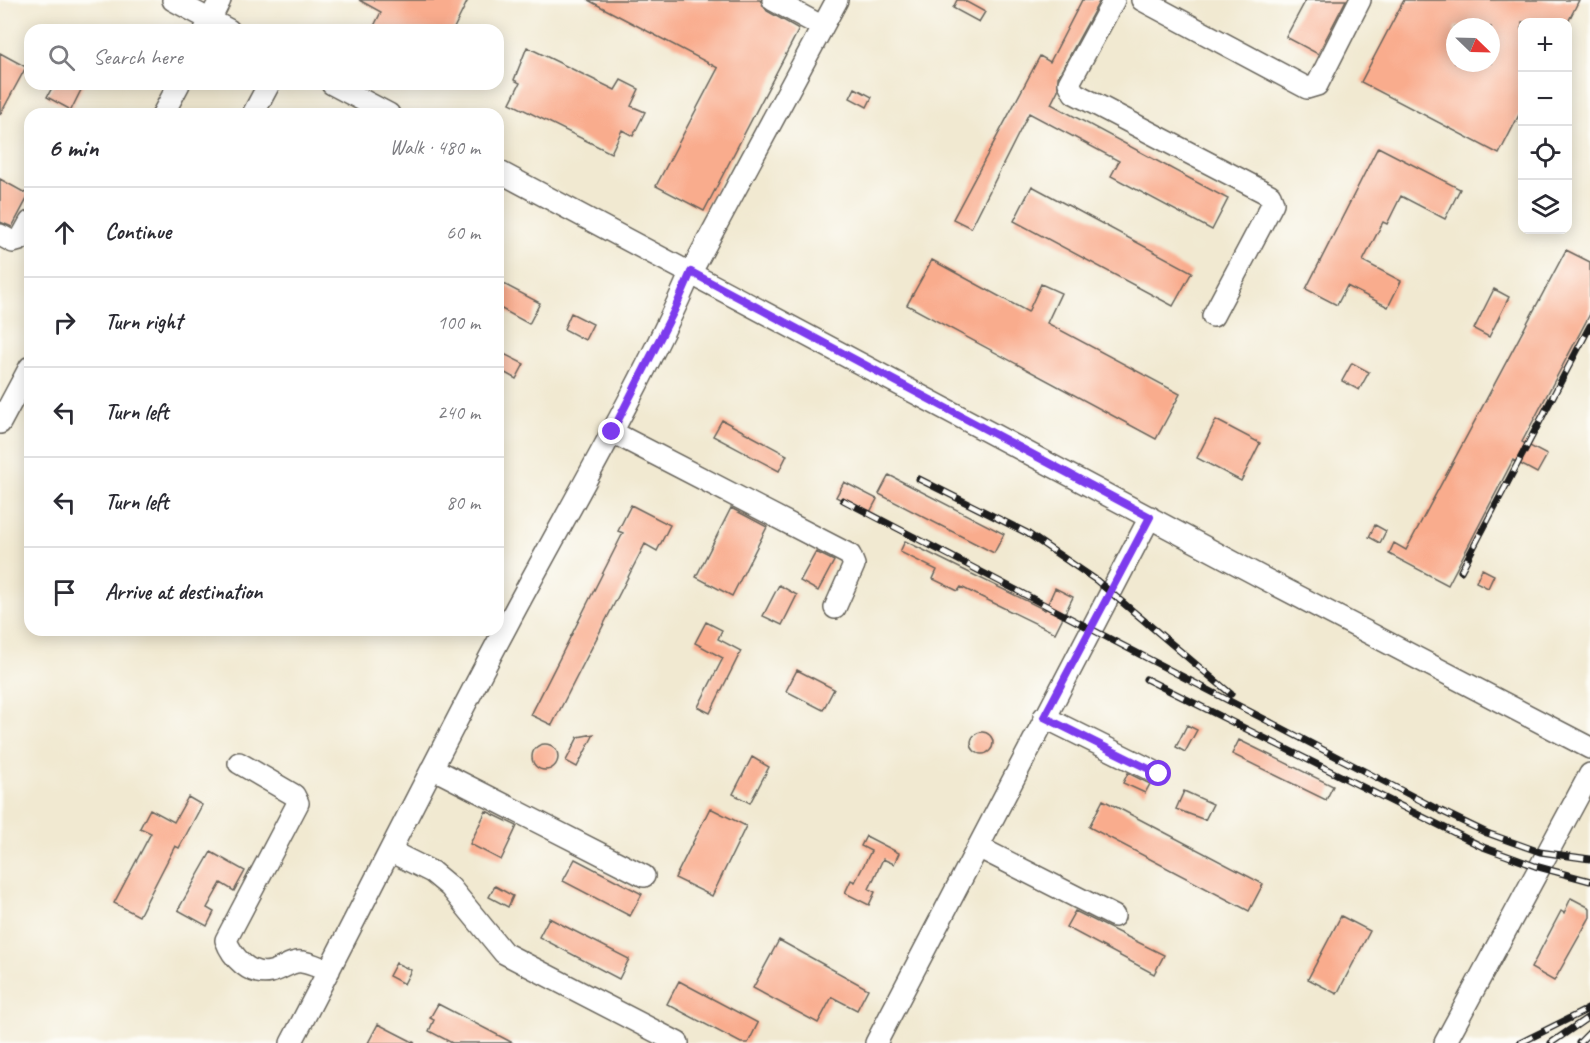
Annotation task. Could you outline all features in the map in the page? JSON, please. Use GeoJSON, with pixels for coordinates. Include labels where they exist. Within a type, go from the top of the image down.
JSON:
{"type":"FeatureCollection","features":[{"type":"Feature","properties":{"kind":"lane"},"geometry":{"type":"LineString","coordinates":[[173,0],[206,24]]}},
{"type":"Feature","properties":{"kind":"lane"},"geometry":{"type":"LineString","coordinates":[[208,24],[220,0]]}},
{"type":"Feature","properties":{"kind":"lane"},"geometry":{"type":"LineString","coordinates":[[773,0],[821,26]]}},
{"type":"Feature","properties":{"kind":"lane"},"geometry":{"type":"LineString","coordinates":[[504,634],[612,432],[674,311],[691,272],[821,26],[837,0]]}},
{"type":"Feature","properties":{"kind":"lane"},"geometry":{"type":"LineString","coordinates":[[1114,0],[1069,83],[1074,93],[1270,195],[1273,202],[1213,316]]}},
{"type":"Feature","properties":{"kind":"lane"},"geometry":{"type":"LineString","coordinates":[[1142,0],[1307,88],[1317,85],[1360,0]]}},
{"type":"Feature","properties":{"kind":"lane"},"geometry":{"type":"LineString","coordinates":[[166,108],[176,90]]}},
{"type":"Feature","properties":{"kind":"lane"},"geometry":{"type":"LineString","coordinates":[[256,108],[266,90]]}},
{"type":"Feature","properties":{"kind":"lane"},"geometry":{"type":"LineString","coordinates":[[343,90],[378,108]]}},
{"type":"Feature","properties":{"kind":"lane"},"geometry":{"type":"LineString","coordinates":[[504,174],[1590,748]]}},
{"type":"Feature","properties":{"kind":"lane"},"geometry":{"type":"LineString","coordinates":[[0,235],[13,242],[20,240],[24,233]]}},
{"type":"Feature","properties":{"kind":"lane"},"geometry":{"type":"LineString","coordinates":[[0,423],[24,378]]}},
{"type":"Feature","properties":{"kind":"lane"},"geometry":{"type":"LineString","coordinates":[[612,432],[850,555],[854,565],[835,608]]}},
{"type":"Feature","properties":{"kind":"lane"},"geometry":{"type":"LineString","coordinates":[[876,1043],[1150,517]]}},
{"type":"Feature","properties":{"kind":"lane"},"geometry":{"type":"LineString","coordinates":[[291,1043],[432,768],[503,636]]}},
{"type":"Feature","properties":{"kind":"lane"},"geometry":{"type":"LineString","coordinates":[[1044,717],[1159,774]]}},
{"type":"Feature","properties":{"kind":"lane"},"geometry":{"type":"LineString","coordinates":[[239,763],[294,795],[298,803],[226,940],[230,951],[239,962],[252,969],[269,973],[301,961],[329,971]]}},
{"type":"Feature","properties":{"kind":"lane"},"geometry":{"type":"LineString","coordinates":[[432,768],[644,876]]}},
{"type":"Feature","properties":{"kind":"lane"},"geometry":{"type":"LineString","coordinates":[[1445,1043],[1590,774]]}},
{"type":"Feature","properties":{"kind":"lane"},"geometry":{"type":"LineString","coordinates":[[978,847],[1114,916]]}},
{"type":"Feature","properties":{"kind":"lane"},"geometry":{"type":"LineString","coordinates":[[390,851],[432,872],[450,887],[504,953],[678,1043]]}},
{"type":"Feature","properties":{"kind":"building"},"geometry":{"type":"Polygon","coordinates":[[[359,0],[468,0],[456,24],[375,24],[381,12],[359,0]]]}},
{"type":"Feature","properties":{"kind":"building"},"geometry":{"type":"Polygon","coordinates":[[[588,0],[760,0],[767,11],[799,29],[704,211],[656,186],[718,68],[588,0]]]}},
{"type":"Feature","properties":{"kind":"building"},"geometry":{"type":"Polygon","coordinates":[[[957,0],[963,0],[985,12],[979,22],[953,8],[957,0]]]}},
{"type":"Feature","properties":{"kind":"building"},"geometry":{"type":"Polygon","coordinates":[[[1082,0],[1100,0],[1058,77],[1058,90],[1051,104],[1228,199],[1212,230],[1111,176],[1119,161],[1029,113],[971,228],[953,219],[1040,56],[1050,62],[1082,0]]]}},
{"type":"Feature","properties":{"kind":"building"},"geometry":{"type":"Polygon","coordinates":[[[1306,0],[1346,0],[1318,54],[1286,37],[1306,0]]]}},
{"type":"Feature","properties":{"kind":"building"},"geometry":{"type":"Polygon","coordinates":[[[1404,0],[1579,0],[1570,18],[1518,18],[1518,117],[1499,154],[1361,82],[1404,0]]]}},
{"type":"Feature","properties":{"kind":"building"},"geometry":{"type":"Polygon","coordinates":[[[527,47],[615,90],[621,80],[639,89],[631,106],[645,112],[633,136],[622,130],[611,153],[510,103],[520,83],[514,80],[527,47]]]}},
{"type":"Feature","properties":{"kind":"building"},"geometry":{"type":"Polygon","coordinates":[[[0,53],[24,66],[24,71],[0,115],[0,53]]]}},
{"type":"Feature","properties":{"kind":"building"},"geometry":{"type":"Polygon","coordinates":[[[855,88],[872,97],[867,107],[850,98],[855,88]]]}},
{"type":"Feature","properties":{"kind":"building"},"geometry":{"type":"Polygon","coordinates":[[[51,90],[81,90],[72,108],[67,108],[47,97],[51,90]]]}},
{"type":"Feature","properties":{"kind":"building"},"geometry":{"type":"Polygon","coordinates":[[[1378,147],[1460,189],[1445,219],[1401,196],[1387,224],[1383,222],[1363,261],[1401,281],[1388,307],[1347,286],[1337,305],[1306,289],[1378,147]]]}},
{"type":"Feature","properties":{"kind":"building"},"geometry":{"type":"Polygon","coordinates":[[[0,179],[24,192],[24,204],[12,227],[0,222],[0,179]]]}},
{"type":"Feature","properties":{"kind":"building"},"geometry":{"type":"Polygon","coordinates":[[[1032,186],[1192,272],[1173,306],[1014,221],[1032,186]]]}},
{"type":"Feature","properties":{"kind":"building"},"geometry":{"type":"Polygon","coordinates":[[[1566,250],[1590,262],[1590,314],[1522,442],[1547,455],[1537,473],[1513,460],[1448,585],[1389,554],[1394,543],[1406,550],[1566,250]]]}},
{"type":"Feature","properties":{"kind":"building"},"geometry":{"type":"Polygon","coordinates":[[[932,260],[1028,312],[1041,284],[1061,293],[1047,323],[1180,394],[1156,439],[907,305],[932,260]]]}},
{"type":"Feature","properties":{"kind":"building"},"geometry":{"type":"Polygon","coordinates":[[[504,284],[540,303],[529,324],[504,310],[504,284]]]}},
{"type":"Feature","properties":{"kind":"building"},"geometry":{"type":"Polygon","coordinates":[[[1494,289],[1509,297],[1489,337],[1474,329],[1494,289]]]}},
{"type":"Feature","properties":{"kind":"building"},"geometry":{"type":"Polygon","coordinates":[[[571,313],[593,324],[585,340],[564,329],[571,313]]]}},
{"type":"Feature","properties":{"kind":"building"},"geometry":{"type":"Polygon","coordinates":[[[504,354],[524,364],[516,379],[504,372],[504,354]]]}},
{"type":"Feature","properties":{"kind":"building"},"geometry":{"type":"Polygon","coordinates":[[[1352,363],[1369,372],[1359,390],[1342,381],[1352,363]]]}},
{"type":"Feature","properties":{"kind":"building"},"geometry":{"type":"Polygon","coordinates":[[[722,420],[787,455],[779,471],[713,436],[722,420]]]}},
{"type":"Feature","properties":{"kind":"building"},"geometry":{"type":"Polygon","coordinates":[[[1216,420],[1260,443],[1241,481],[1197,458],[1216,420]]]}},
{"type":"Feature","properties":{"kind":"building"},"geometry":{"type":"Polygon","coordinates":[[[889,475],[1004,534],[994,553],[879,494],[889,475]]]}},
{"type":"Feature","properties":{"kind":"building"},"geometry":{"type":"Polygon","coordinates":[[[844,482],[877,499],[869,514],[836,497],[844,482]]]}},
{"type":"Feature","properties":{"kind":"building"},"geometry":{"type":"Polygon","coordinates":[[[631,505],[670,525],[657,551],[645,544],[552,725],[531,715],[623,533],[618,531],[631,505]]]}},
{"type":"Feature","properties":{"kind":"building"},"geometry":{"type":"Polygon","coordinates":[[[731,508],[767,527],[732,596],[696,577],[731,508]]]}},
{"type":"Feature","properties":{"kind":"building"},"geometry":{"type":"Polygon","coordinates":[[[1375,525],[1386,531],[1380,543],[1369,537],[1375,525]]]}},
{"type":"Feature","properties":{"kind":"building"},"geometry":{"type":"Polygon","coordinates":[[[905,541],[1045,610],[1055,588],[1073,597],[1055,633],[961,587],[958,591],[933,579],[937,570],[900,552],[905,541]]]}},
{"type":"Feature","properties":{"kind":"building"},"geometry":{"type":"Polygon","coordinates":[[[816,552],[834,561],[818,591],[800,581],[816,552]]]}},
{"type":"Feature","properties":{"kind":"building"},"geometry":{"type":"Polygon","coordinates":[[[1482,569],[1494,575],[1488,588],[1476,582],[1482,569]]]}},
{"type":"Feature","properties":{"kind":"building"},"geometry":{"type":"Polygon","coordinates":[[[779,585],[797,595],[782,625],[763,616],[779,585]]]}},
{"type":"Feature","properties":{"kind":"building"},"geometry":{"type":"Polygon","coordinates":[[[706,622],[722,630],[718,639],[741,651],[710,713],[698,707],[723,658],[695,643],[706,622]]]}},
{"type":"Feature","properties":{"kind":"building"},"geometry":{"type":"Polygon","coordinates":[[[797,670],[834,689],[823,710],[786,691],[797,670]]]}},
{"type":"Feature","properties":{"kind":"building"},"geometry":{"type":"Polygon","coordinates":[[[1187,725],[1197,730],[1185,752],[1176,747],[1187,725]]]}},
{"type":"Feature","properties":{"kind":"building"},"geometry":{"type":"Polygon","coordinates":[[[982,732],[990,735],[993,743],[990,751],[982,754],[974,751],[971,743],[974,735],[982,732]]]}},
{"type":"Feature","properties":{"kind":"building"},"geometry":{"type":"Polygon","coordinates":[[[594,734],[577,767],[566,761],[578,737],[594,734]]]}},
{"type":"Feature","properties":{"kind":"building"},"geometry":{"type":"Polygon","coordinates":[[[1239,740],[1333,786],[1326,800],[1232,754],[1239,740]]]}},
{"type":"Feature","properties":{"kind":"building"},"geometry":{"type":"Polygon","coordinates":[[[545,744],[554,748],[558,757],[554,766],[545,770],[536,766],[532,757],[536,748],[545,744]]]}},
{"type":"Feature","properties":{"kind":"building"},"geometry":{"type":"Polygon","coordinates":[[[752,757],[769,767],[750,803],[733,794],[752,757]]]}},
{"type":"Feature","properties":{"kind":"building"},"geometry":{"type":"Polygon","coordinates":[[[1128,773],[1150,784],[1145,793],[1123,783],[1128,773]]]}},
{"type":"Feature","properties":{"kind":"building"},"geometry":{"type":"Polygon","coordinates":[[[1184,791],[1213,804],[1205,820],[1176,809],[1184,791]]]}},
{"type":"Feature","properties":{"kind":"building"},"geometry":{"type":"Polygon","coordinates":[[[188,797],[202,805],[179,848],[175,846],[139,916],[114,903],[151,833],[140,828],[150,809],[174,822],[188,797]]]}},
{"type":"Feature","properties":{"kind":"building"},"geometry":{"type":"Polygon","coordinates":[[[1103,800],[1263,884],[1249,911],[1089,827],[1103,800]]]}},
{"type":"Feature","properties":{"kind":"building"},"geometry":{"type":"Polygon","coordinates":[[[710,808],[746,826],[712,896],[675,878],[710,808]]]}},
{"type":"Feature","properties":{"kind":"building"},"geometry":{"type":"Polygon","coordinates":[[[486,811],[517,826],[501,860],[470,844],[486,811]]]}},
{"type":"Feature","properties":{"kind":"building"},"geometry":{"type":"Polygon","coordinates":[[[866,836],[899,853],[894,864],[883,859],[869,889],[875,892],[869,905],[845,893],[851,880],[855,882],[871,851],[861,846],[866,836]]]}},
{"type":"Feature","properties":{"kind":"building"},"geometry":{"type":"Polygon","coordinates":[[[211,852],[245,871],[234,891],[221,883],[207,908],[214,912],[207,926],[178,910],[211,852]]]}},
{"type":"Feature","properties":{"kind":"building"},"geometry":{"type":"Polygon","coordinates":[[[575,859],[642,894],[630,916],[563,881],[575,859]]]}},
{"type":"Feature","properties":{"kind":"building"},"geometry":{"type":"Polygon","coordinates":[[[495,886],[513,896],[508,907],[489,897],[495,886]]]}},
{"type":"Feature","properties":{"kind":"building"},"geometry":{"type":"Polygon","coordinates":[[[1571,898],[1590,908],[1590,917],[1554,981],[1531,968],[1561,911],[1564,913],[1571,898]]]}},
{"type":"Feature","properties":{"kind":"building"},"geometry":{"type":"Polygon","coordinates":[[[1075,911],[1164,955],[1154,974],[1066,927],[1075,911]]]}},
{"type":"Feature","properties":{"kind":"building"},"geometry":{"type":"Polygon","coordinates":[[[1341,916],[1370,931],[1337,994],[1308,979],[1341,916]]]}},
{"type":"Feature","properties":{"kind":"building"},"geometry":{"type":"Polygon","coordinates":[[[549,918],[629,959],[619,979],[539,937],[549,918]]]}},
{"type":"Feature","properties":{"kind":"building"},"geometry":{"type":"Polygon","coordinates":[[[779,940],[868,989],[857,1010],[832,997],[818,1023],[753,988],[779,940]]]}},
{"type":"Feature","properties":{"kind":"building"},"geometry":{"type":"Polygon","coordinates":[[[396,963],[411,970],[404,984],[389,976],[396,963]]]}},
{"type":"Feature","properties":{"kind":"building"},"geometry":{"type":"Polygon","coordinates":[[[679,981],[758,1023],[748,1043],[741,1043],[667,1004],[679,981]]]}},
{"type":"Feature","properties":{"kind":"building"},"geometry":{"type":"Polygon","coordinates":[[[438,1004],[513,1043],[452,1043],[429,1031],[434,1020],[430,1018],[438,1004]]]}},
{"type":"Feature","properties":{"kind":"building"},"geometry":{"type":"Polygon","coordinates":[[[378,1024],[415,1043],[368,1043],[378,1024]]]}},
{"type":"Feature","properties":{"kind":"railway"},"geometry":{"type":"LineString","coordinates":[[1461,571],[1590,326]]}},
{"type":"Feature","properties":{"kind":"railway"},"geometry":{"type":"LineString","coordinates":[[919,479],[1027,533],[1096,580],[1231,694]]}},
{"type":"Feature","properties":{"kind":"railway"},"geometry":{"type":"LineString","coordinates":[[843,500],[1439,810],[1487,833],[1540,852],[1590,859]]}},
{"type":"Feature","properties":{"kind":"railway"},"geometry":{"type":"LineString","coordinates":[[1146,679],[1483,847],[1535,866],[1590,881]]}},
{"type":"Feature","properties":{"kind":"railway"},"geometry":{"type":"LineString","coordinates":[[1520,1043],[1590,1008]]}},
{"type":"Feature","properties":{"kind":"railway"},"geometry":{"type":"LineString","coordinates":[[1551,1043],[1590,1016]]}},
{"type":"Feature","properties":{"kind":"railway"},"geometry":{"type":"LineString","coordinates":[[1579,1043],[1590,1032]]}},
{"type":"Feature","properties":{"kind":"route"},"geometry":{"type":"LineString","coordinates":[[612,432],[674,311],[691,272],[1150,517],[1044,717],[1159,774]]}}]}
